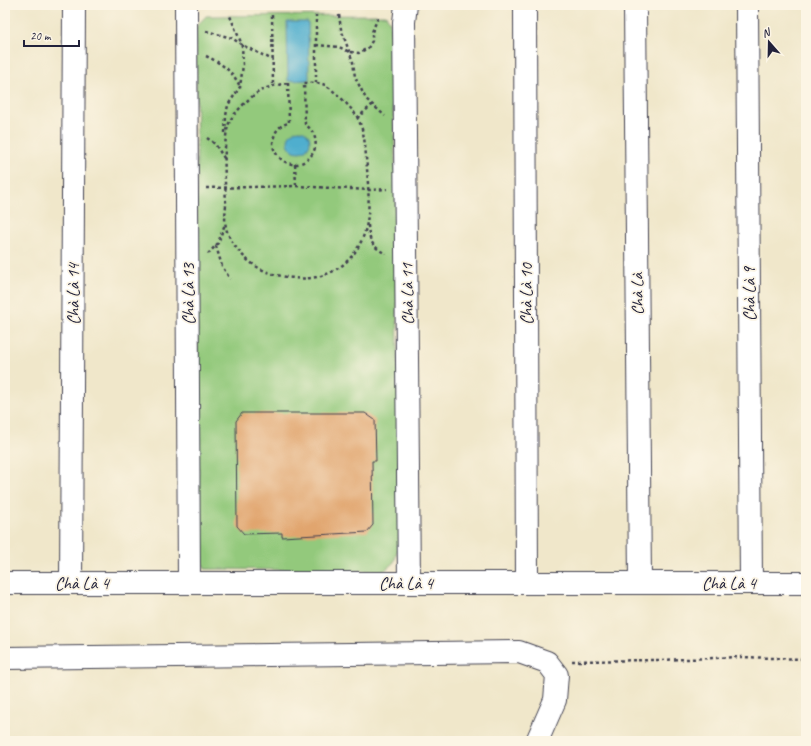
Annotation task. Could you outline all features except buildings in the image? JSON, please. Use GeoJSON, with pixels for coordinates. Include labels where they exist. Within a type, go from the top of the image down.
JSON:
{"type":"FeatureCollection","features":[{"type":"Feature","properties":{"kind":"street","name":"Chà Là 14"},"geometry":{"type":"LineString","coordinates":[[72,583],[74,5]]}},
{"type":"Feature","properties":{"kind":"street","name":"Chà Là 13"},"geometry":{"type":"LineString","coordinates":[[186,5],[189,583]]}},
{"type":"Feature","properties":{"kind":"street","name":"Chà Là 11"},"geometry":{"type":"LineString","coordinates":[[406,5],[404,22],[409,582]]}},
{"type":"Feature","properties":{"kind":"street","name":"Chà Là 10"},"geometry":{"type":"LineString","coordinates":[[526,5],[527,583]]}},
{"type":"Feature","properties":{"kind":"street","name":"Chà Là"},"geometry":{"type":"LineString","coordinates":[[635,5],[640,583]]}},
{"type":"Feature","properties":{"kind":"street","name":"Chà Là 9"},"geometry":{"type":"LineString","coordinates":[[747,5],[751,583]]}},
{"type":"Feature","properties":{"kind":"street","name":"Chà Là 4"},"geometry":{"type":"LineString","coordinates":[[5,583],[806,583]]}},
{"type":"Feature","properties":{"kind":"street"},"geometry":{"type":"LineString","coordinates":[[5,658],[519,652],[547,662],[557,675],[555,700],[536,741]]}},
{"type":"Feature","properties":{"kind":"path"},"geometry":{"type":"LineString","coordinates":[[272,15],[274,86]]}},
{"type":"Feature","properties":{"kind":"path"},"geometry":{"type":"LineString","coordinates":[[316,15],[316,83]]}},
{"type":"Feature","properties":{"kind":"path"},"geometry":{"type":"LineString","coordinates":[[339,15],[341,29],[353,62],[355,77],[366,99],[385,117]]}},
{"type":"Feature","properties":{"kind":"path"},"geometry":{"type":"LineString","coordinates":[[316,46],[340,47],[350,52],[360,53],[368,48],[372,41],[372,32],[379,15]]}},
{"type":"Feature","properties":{"kind":"path"},"geometry":{"type":"LineString","coordinates":[[225,139],[230,121],[241,106],[257,92],[288,82],[289,123],[284,124],[274,134],[274,148],[276,155],[281,160],[287,163],[302,163],[308,160],[313,154],[316,141],[314,134],[305,124],[304,82],[325,85],[336,94],[349,106],[357,118],[364,136],[369,190],[367,222],[362,243],[352,256],[336,270],[326,275],[315,278],[301,279],[285,277],[265,272],[249,262],[231,240],[226,226],[225,139],[226,116],[228,105],[240,87],[243,65],[242,45],[230,16]]}},
{"type":"Feature","properties":{"kind":"path"},"geometry":{"type":"LineString","coordinates":[[202,29],[232,38],[242,45],[273,60]]}},
{"type":"Feature","properties":{"kind":"path"},"geometry":{"type":"LineString","coordinates":[[202,54],[226,68],[237,78],[240,87]]}},
{"type":"Feature","properties":{"kind":"path"},"geometry":{"type":"LineString","coordinates":[[357,118],[372,105]]}},
{"type":"Feature","properties":{"kind":"path"},"geometry":{"type":"LineString","coordinates":[[202,137],[207,138],[215,144],[225,160]]}},
{"type":"Feature","properties":{"kind":"path"},"geometry":{"type":"LineString","coordinates":[[295,164],[296,186]]}},
{"type":"Feature","properties":{"kind":"path"},"geometry":{"type":"LineString","coordinates":[[204,188],[296,186],[369,190],[389,189]]}},
{"type":"Feature","properties":{"kind":"path"},"geometry":{"type":"LineString","coordinates":[[204,256],[211,252],[218,243],[226,222]]}},
{"type":"Feature","properties":{"kind":"path"},"geometry":{"type":"LineString","coordinates":[[367,222],[369,238],[374,245],[389,256]]}},
{"type":"Feature","properties":{"kind":"path"},"geometry":{"type":"LineString","coordinates":[[215,246],[222,266],[230,279]]}},
{"type":"Feature","properties":{"kind":"path"},"geometry":{"type":"LineString","coordinates":[[547,662],[742,657],[806,659]]}},
{"type":"Feature","properties":{"kind":"green space"},"geometry":{"type":"Polygon","coordinates":[[[386,15],[390,22],[396,188],[400,542],[394,562],[384,571],[205,569],[199,555],[196,27],[206,16],[386,15]]]}},
{"type":"Feature","properties":{"kind":"water"},"geometry":{"type":"Polygon","coordinates":[[[287,22],[308,22],[309,80],[288,81],[287,22]]]}},
{"type":"Feature","properties":{"kind":"water"},"geometry":{"type":"Polygon","coordinates":[[[299,130],[303,131],[309,137],[309,145],[303,151],[299,152],[295,151],[289,145],[288,141],[289,137],[295,131],[299,130]]]}}]}
